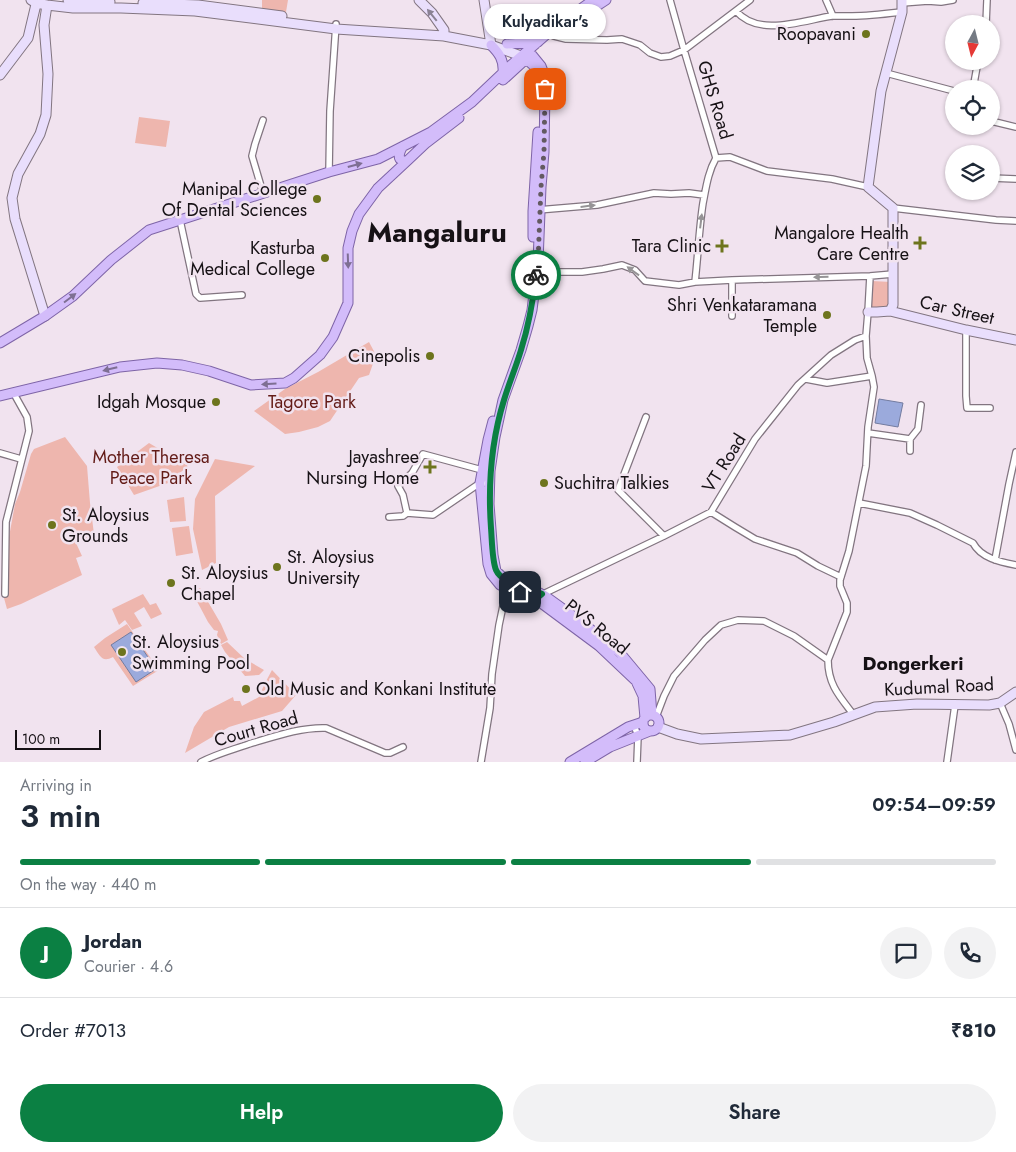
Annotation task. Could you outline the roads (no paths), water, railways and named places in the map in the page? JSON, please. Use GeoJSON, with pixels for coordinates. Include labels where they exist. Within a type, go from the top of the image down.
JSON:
{"type":"FeatureCollection","features":[{"type":"Feature","properties":{"kind":"main road"},"geometry":{"type":"LineString","coordinates":[[0,396],[120,367],[157,363],[182,364],[251,385],[285,383],[294,378],[320,355],[333,337],[348,303],[348,248],[352,231],[359,214],[378,188],[415,152],[475,105],[538,42],[593,0]]}},
{"type":"Feature","properties":{"kind":"main road"},"geometry":{"type":"LineString","coordinates":[[378,158],[431,132],[465,107],[503,72],[566,26],[606,0]]}},
{"type":"Feature","properties":{"kind":"main road"},"geometry":{"type":"LineString","coordinates":[[491,42],[502,58],[503,72]]}},
{"type":"Feature","properties":{"kind":"main road"},"geometry":{"type":"LineString","coordinates":[[507,44],[538,42]]}},
{"type":"Feature","properties":{"kind":"main road"},"geometry":{"type":"LineString","coordinates":[[504,586],[491,574],[488,564],[480,483],[488,440],[499,399],[520,336],[530,296],[536,211],[540,101],[538,73],[526,56]]}},
{"type":"Feature","properties":{"kind":"main road"},"geometry":{"type":"LineString","coordinates":[[403,146],[399,157],[402,161],[407,161]]}},
{"type":"Feature","properties":{"kind":"main road"},"geometry":{"type":"LineString","coordinates":[[0,343],[45,316],[73,296],[111,260],[143,234],[156,227],[378,158],[387,157],[392,159],[396,162],[397,171]]}},
{"type":"Feature","properties":{"kind":"main road"},"geometry":{"type":"LineString","coordinates":[[536,211],[536,272],[532,310],[504,400],[495,437],[489,504],[496,571],[508,582],[539,597]]}},
{"type":"Feature","properties":{"kind":"main road","name":"PVS Road"},"geometry":{"type":"LineString","coordinates":[[504,586],[539,597],[599,646],[636,681],[643,696],[649,718],[658,720],[654,729]]}},
{"type":"Feature","properties":{"kind":"main road"},"geometry":{"type":"LineString","coordinates":[[570,762],[628,727],[649,718]]}},
{"type":"Feature","properties":{"kind":"main road"},"geometry":{"type":"LineString","coordinates":[[649,718],[645,728],[654,729]]}},
{"type":"Feature","properties":{"kind":"main road"},"geometry":{"type":"LineString","coordinates":[[585,762],[610,747],[654,729]]}},
{"type":"Feature","properties":{"kind":"street"},"geometry":{"type":"LineString","coordinates":[[419,0],[432,13],[444,33]]}},
{"type":"Feature","properties":{"kind":"street"},"geometry":{"type":"LineString","coordinates":[[484,0],[491,42]]}},
{"type":"Feature","properties":{"kind":"street","name":"GHS Road"},"geometry":{"type":"LineString","coordinates":[[670,0],[716,158]]}},
{"type":"Feature","properties":{"kind":"street"},"geometry":{"type":"LineString","coordinates":[[554,36],[566,39],[622,39],[640,45],[650,53],[661,57],[670,56],[684,50],[750,0]]}},
{"type":"Feature","properties":{"kind":"street"},"geometry":{"type":"LineString","coordinates":[[826,0],[833,16]]}},
{"type":"Feature","properties":{"kind":"street"},"geometry":{"type":"LineString","coordinates":[[868,187],[881,91],[902,12],[902,1],[941,2],[952,0]]}},
{"type":"Feature","properties":{"kind":"street"},"geometry":{"type":"LineString","coordinates":[[986,15],[987,0]]}},
{"type":"Feature","properties":{"kind":"street"},"geometry":{"type":"LineString","coordinates":[[0,75],[28,38],[35,1],[47,5],[168,2],[228,4],[336,26]]}},
{"type":"Feature","properties":{"kind":"street"},"geometry":{"type":"LineString","coordinates":[[72,3],[121,8],[195,11],[336,26],[444,33],[507,44],[526,56]]}},
{"type":"Feature","properties":{"kind":"street"},"geometry":{"type":"LineString","coordinates":[[45,316],[15,219],[12,198],[18,174],[40,134],[46,115],[48,74],[44,25],[47,5]]}},
{"type":"Feature","properties":{"kind":"street"},"geometry":{"type":"LineString","coordinates":[[736,11],[754,23],[772,25],[794,24],[833,16],[902,12]]}},
{"type":"Feature","properties":{"kind":"street"},"geometry":{"type":"LineString","coordinates":[[329,172],[330,111],[336,26]]}},
{"type":"Feature","properties":{"kind":"street"},"geometry":{"type":"LineString","coordinates":[[491,42],[526,56]]}},
{"type":"Feature","properties":{"kind":"street"},"geometry":{"type":"LineString","coordinates":[[886,73],[945,89]]}},
{"type":"Feature","properties":{"kind":"street"},"geometry":{"type":"LineString","coordinates":[[262,193],[252,156],[263,120]]}},
{"type":"Feature","properties":{"kind":"street"},"geometry":{"type":"LineString","coordinates":[[1000,123],[1016,127]]}},
{"type":"Feature","properties":{"kind":"street"},"geometry":{"type":"LineString","coordinates":[[695,282],[704,195],[716,158],[730,157],[767,171],[832,179],[868,187],[893,208],[1016,221]]}},
{"type":"Feature","properties":{"kind":"street"},"geometry":{"type":"LineString","coordinates":[[1000,178],[1016,179]]}},
{"type":"Feature","properties":{"kind":"street"},"geometry":{"type":"LineString","coordinates":[[536,211],[597,205],[654,193],[704,195]]}},
{"type":"Feature","properties":{"kind":"street"},"geometry":{"type":"LineString","coordinates":[[890,310],[892,305],[893,274],[893,208]]}},
{"type":"Feature","properties":{"kind":"street"},"geometry":{"type":"LineString","coordinates":[[180,220],[197,296],[200,298],[242,295]]}},
{"type":"Feature","properties":{"kind":"street"},"geometry":{"type":"LineString","coordinates":[[536,272],[582,272],[622,265],[634,270],[645,281],[679,285],[732,280],[893,274]]}},
{"type":"Feature","properties":{"kind":"street"},"geometry":{"type":"LineString","coordinates":[[853,714],[835,690],[828,669],[828,660],[847,612],[847,603],[840,586],[841,577],[849,551],[866,466],[874,387],[867,358],[866,336],[870,276]]}},
{"type":"Feature","properties":{"kind":"street"},"geometry":{"type":"LineString","coordinates":[[732,280],[732,316]]}},
{"type":"Feature","properties":{"kind":"street","name":"Car Street"},"geometry":{"type":"LineString","coordinates":[[868,312],[890,310],[966,330],[1016,340]]}},
{"type":"Feature","properties":{"kind":"street"},"geometry":{"type":"LineString","coordinates":[[966,330],[967,408],[990,408]]}},
{"type":"Feature","properties":{"kind":"street","name":"VT Road"},"geometry":{"type":"LineString","coordinates":[[539,597],[712,512],[755,439],[798,385],[832,355],[855,340],[866,336]]}},
{"type":"Feature","properties":{"kind":"street"},"geometry":{"type":"LineString","coordinates":[[806,379],[828,383],[872,376]]}},
{"type":"Feature","properties":{"kind":"street"},"geometry":{"type":"LineString","coordinates":[[5,594],[2,575],[3,522],[29,431],[28,421],[12,392]]}},
{"type":"Feature","properties":{"kind":"street"},"geometry":{"type":"LineString","coordinates":[[910,451],[910,439],[918,429],[920,405]]}},
{"type":"Feature","properties":{"kind":"street"},"geometry":{"type":"LineString","coordinates":[[646,417],[618,490],[664,536]]}},
{"type":"Feature","properties":{"kind":"street"},"geometry":{"type":"LineString","coordinates":[[868,433],[910,439]]}},
{"type":"Feature","properties":{"kind":"street"},"geometry":{"type":"LineString","coordinates":[[994,560],[1016,452]]}},
{"type":"Feature","properties":{"kind":"street"},"geometry":{"type":"LineString","coordinates":[[0,453],[22,459]]}},
{"type":"Feature","properties":{"kind":"street"},"geometry":{"type":"LineString","coordinates":[[407,513],[403,495],[398,486],[412,473],[423,454],[482,470]]}},
{"type":"Feature","properties":{"kind":"street"},"geometry":{"type":"LineString","coordinates":[[389,518],[403,516],[407,513],[433,515],[480,483],[490,483]]}},
{"type":"Feature","properties":{"kind":"street"},"geometry":{"type":"LineString","coordinates":[[859,503],[910,512],[973,543],[978,552],[994,560],[1016,565]]}},
{"type":"Feature","properties":{"kind":"street"},"geometry":{"type":"LineString","coordinates":[[712,512],[755,538],[797,553],[841,577]]}},
{"type":"Feature","properties":{"kind":"street"},"geometry":{"type":"LineString","coordinates":[[481,762],[490,708],[492,674],[504,586]]}},
{"type":"Feature","properties":{"kind":"street"},"geometry":{"type":"LineString","coordinates":[[649,718],[664,696],[674,676],[705,640],[721,626],[738,620],[764,621],[794,636],[828,660]]}},
{"type":"Feature","properties":{"kind":"street","name":"Kudumal Road"},"geometry":{"type":"LineString","coordinates":[[654,729],[701,739],[790,735],[834,722],[875,706],[917,704],[989,705],[1000,703],[1016,692]]}},
{"type":"Feature","properties":{"kind":"street"},"geometry":{"type":"LineString","coordinates":[[1000,703],[1010,724],[1016,750]]}},
{"type":"Feature","properties":{"kind":"street"},"geometry":{"type":"LineString","coordinates":[[947,762],[955,705]]}},
{"type":"Feature","properties":{"kind":"street"},"geometry":{"type":"LineString","coordinates":[[634,725],[638,736],[637,762]]}},
{"type":"Feature","properties":{"kind":"street","name":"Court Road"},"geometry":{"type":"LineString","coordinates":[[201,762],[283,733],[319,728],[326,728],[385,753],[403,748]]}},
{"type":"Feature","properties":{"kind":"water"},"geometry":{"type":"Polygon","coordinates":[[[879,399],[903,403],[898,427],[875,423],[879,399]]]}},
{"type":"Feature","properties":{"kind":"water","name":"St. Aloysius Swimming Pool"},"geometry":{"type":"Polygon","coordinates":[[[131,632],[156,669],[136,682],[111,645],[131,632]]]}},
{"type":"Feature","properties":{"kind":"place","name":"Roopavani"},"geometry":{"type":"Point","coordinates":[866,34]}},
{"type":"Feature","properties":{"kind":"place","name":"Kulyadikar's"},"geometry":{"type":"Point","coordinates":[545,89]}},
{"type":"Feature","properties":{"kind":"place","name":"Manipal College Of Dental Sciences"},"geometry":{"type":"Point","coordinates":[317,199]}},
{"type":"Feature","properties":{"kind":"place","name":"Mangalore Health Care Centre"},"geometry":{"type":"Point","coordinates":[920,243]}},
{"type":"Feature","properties":{"kind":"place","name":"Tara Clinic"},"geometry":{"type":"Point","coordinates":[722,246]}},
{"type":"Feature","properties":{"kind":"place","name":"Kasturba Medical College"},"geometry":{"type":"Point","coordinates":[325,258]}},
{"type":"Feature","properties":{"kind":"place","name":"Shri Venkataramana Temple"},"geometry":{"type":"Point","coordinates":[827,315]}},
{"type":"Feature","properties":{"kind":"place","name":"Cinepolis"},"geometry":{"type":"Point","coordinates":[430,356]}},
{"type":"Feature","properties":{"kind":"place","name":"Idgah Mosque"},"geometry":{"type":"Point","coordinates":[216,402]}},
{"type":"Feature","properties":{"kind":"place","name":"Jayashree Nursing Home"},"geometry":{"type":"Point","coordinates":[430,467]}},
{"type":"Feature","properties":{"kind":"place","name":"Suchitra Talkies"},"geometry":{"type":"Point","coordinates":[544,483]}},
{"type":"Feature","properties":{"kind":"place","name":"St. Aloysius Grounds"},"geometry":{"type":"Point","coordinates":[52,525]}},
{"type":"Feature","properties":{"kind":"place","name":"St. Aloysius University"},"geometry":{"type":"Point","coordinates":[277,567]}},
{"type":"Feature","properties":{"kind":"place","name":"St. Aloysius Chapel"},"geometry":{"type":"Point","coordinates":[171,583]}},
{"type":"Feature","properties":{"kind":"place","name":"St. Aloysius Swimming Pool"},"geometry":{"type":"Point","coordinates":[122,652]}},
{"type":"Feature","properties":{"kind":"place","name":"Old Music and Konkani Institute"},"geometry":{"type":"Point","coordinates":[246,689]}},
{"type":"Feature","properties":{"kind":"district","name":"Mangaluru"},"geometry":{"type":"Point","coordinates":[437,232]}},
{"type":"Feature","properties":{"kind":"district","name":"Dongerkeri"},"geometry":{"type":"Point","coordinates":[913,663]}},
{"type":"Feature","properties":{"kind":"park label","name":"Tagore Park"},"geometry":{"type":"Point","coordinates":[312,402]}},
{"type":"Feature","properties":{"kind":"park label","name":"Mother Theresa Peace Park"},"geometry":{"type":"Point","coordinates":[151,467]}}]}
